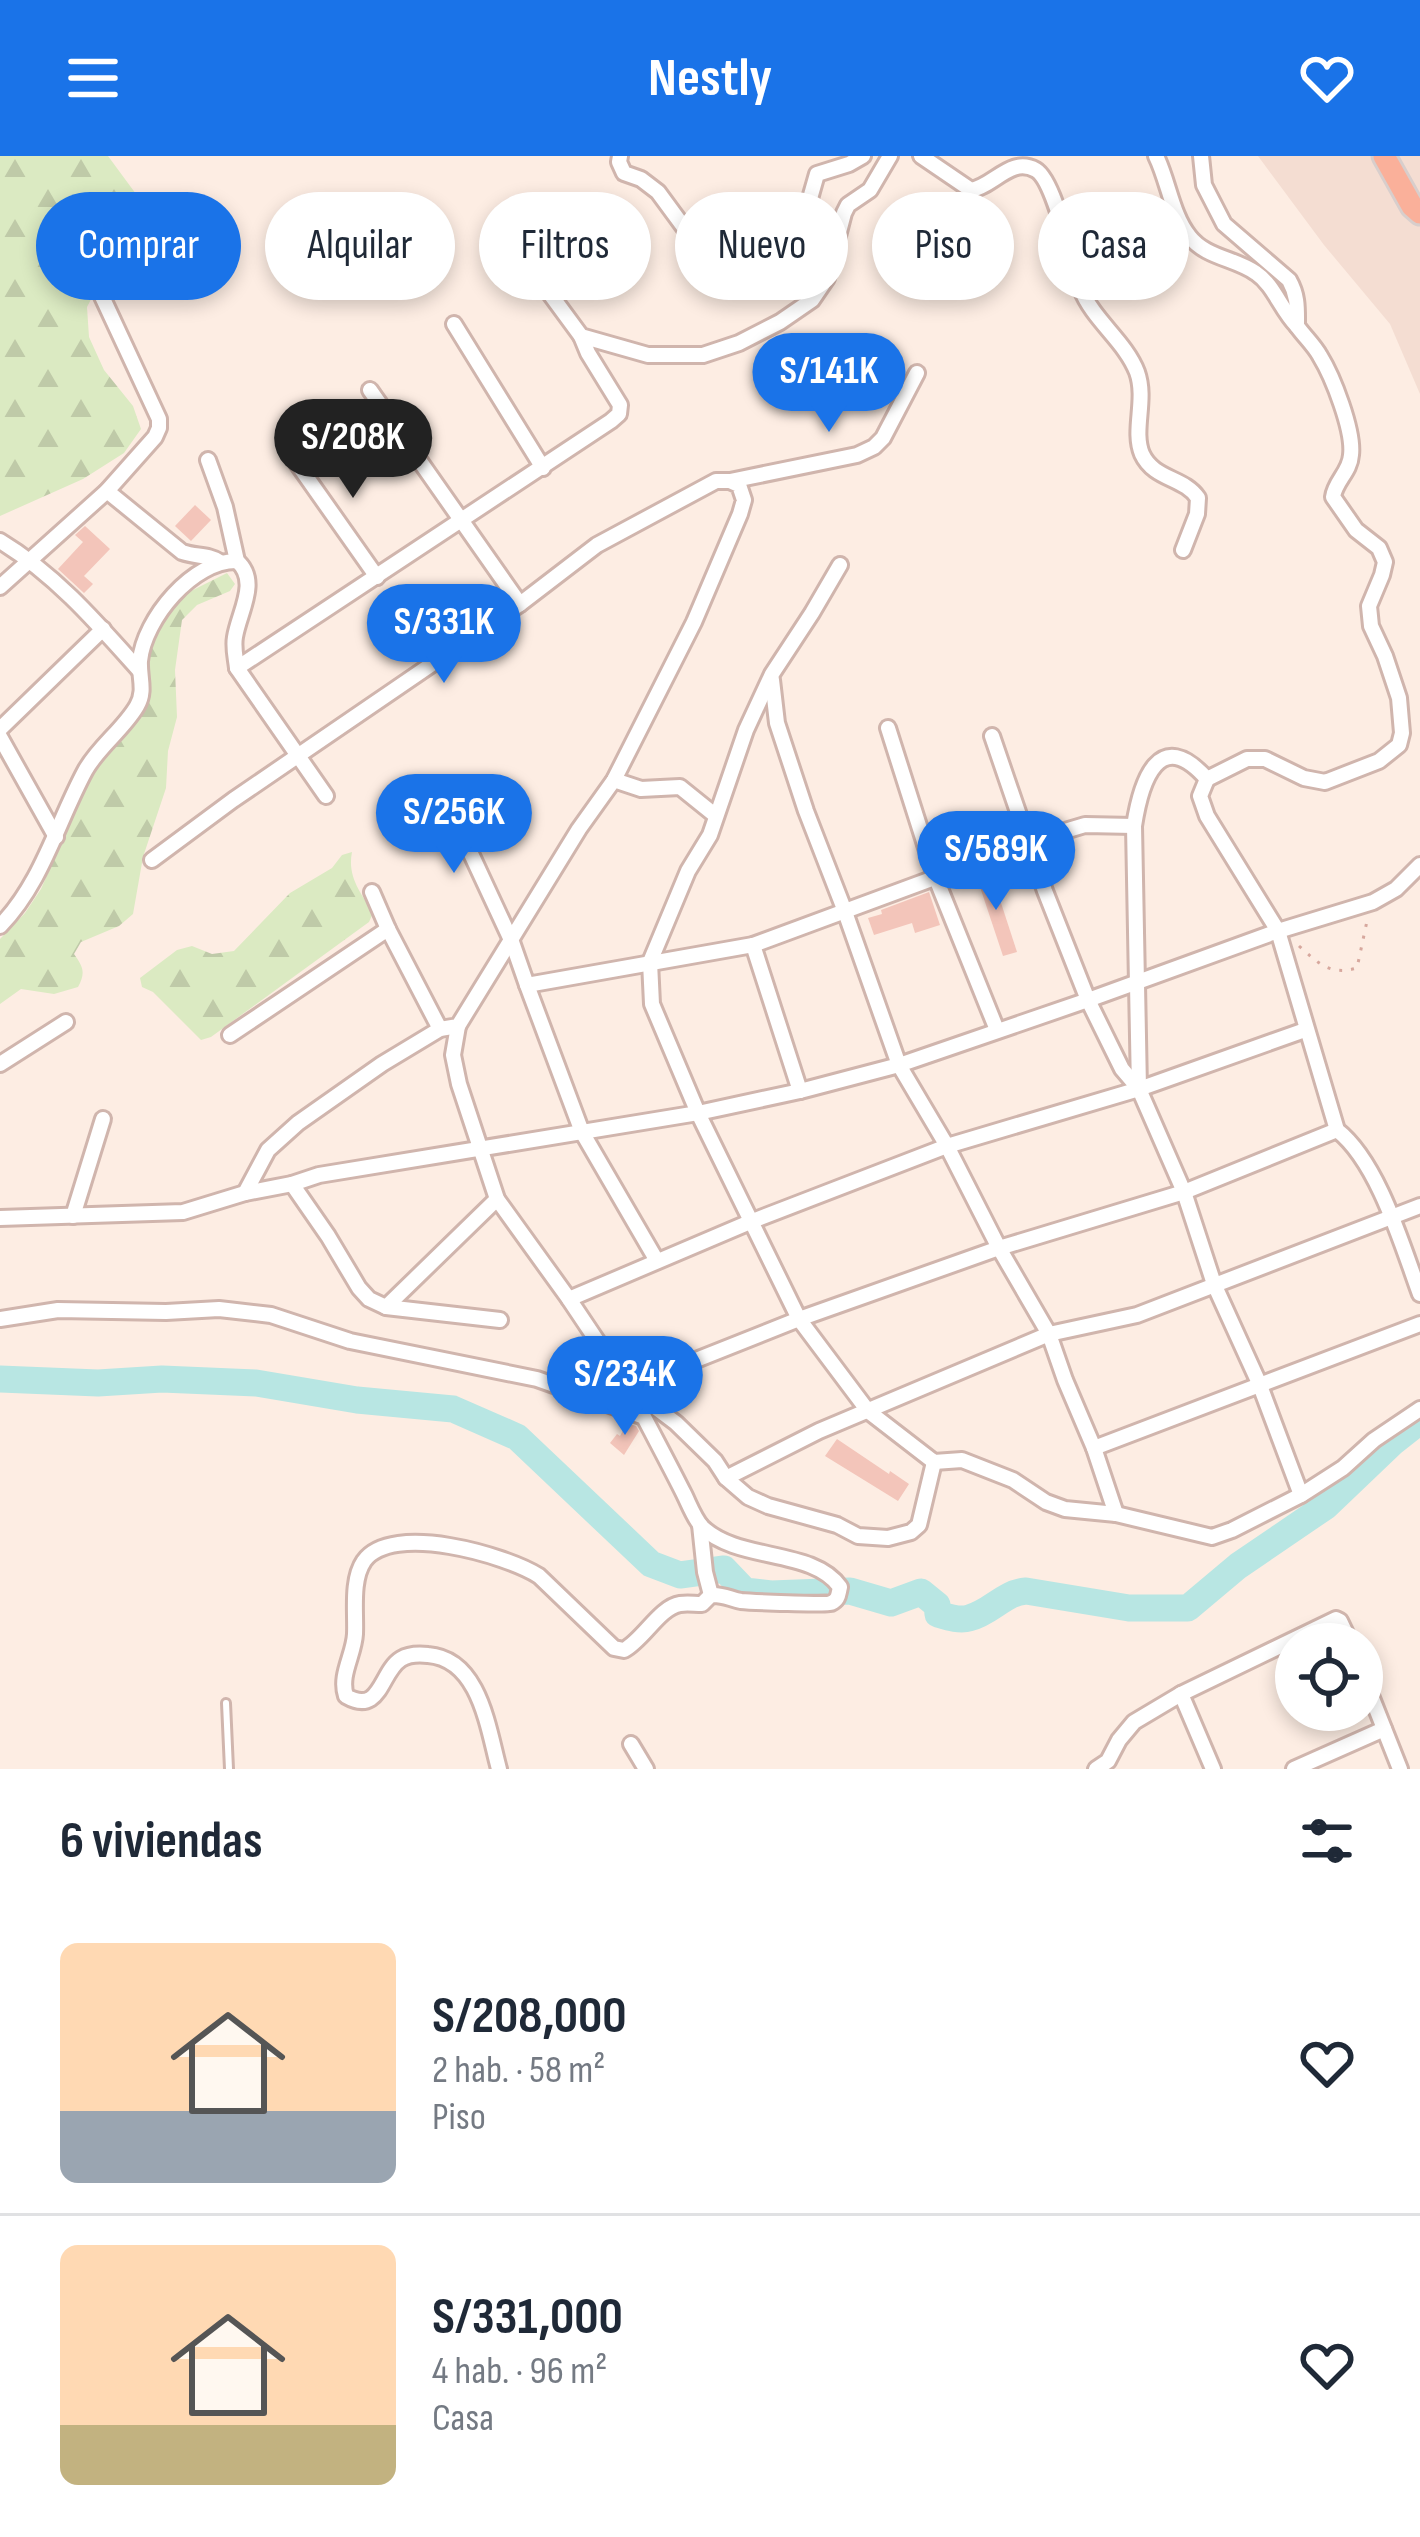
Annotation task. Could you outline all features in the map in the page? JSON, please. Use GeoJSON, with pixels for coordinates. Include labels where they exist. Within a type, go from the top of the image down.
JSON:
{"type":"FeatureCollection","features":[{"type":"Feature","properties":{"kind":"highway"},"geometry":{"type":"LineString","coordinates":[[1384,156],[1420,213]]}},
{"type":"Feature","properties":{"kind":"street"},"geometry":{"type":"LineString","coordinates":[[620,156],[624,173],[658,192],[702,252],[716,264],[727,265],[746,262],[770,249],[809,202],[817,174],[863,156]]}},
{"type":"Feature","properties":{"kind":"street"},"geometry":{"type":"LineString","coordinates":[[581,336],[648,355],[704,356],[740,344],[780,322],[812,300],[827,278],[848,205],[870,190],[890,156]]}},
{"type":"Feature","properties":{"kind":"street"},"geometry":{"type":"LineString","coordinates":[[922,156],[971,190],[986,186],[1017,165],[1031,166],[1042,174],[1082,292],[1136,372],[1142,399],[1139,439],[1143,454],[1159,473],[1187,486],[1198,498],[1183,550]]}},
{"type":"Feature","properties":{"kind":"street"},"geometry":{"type":"LineString","coordinates":[[1042,174],[1051,156]]}},
{"type":"Feature","properties":{"kind":"street"},"geometry":{"type":"LineString","coordinates":[[1156,156],[1188,236],[1265,280],[1284,313],[1320,354],[1349,433],[1352,456],[1333,497],[1356,530],[1379,548],[1384,562],[1369,606],[1370,626],[1396,686],[1402,733],[1399,745],[1379,761],[1325,782],[1304,778],[1265,759],[1247,759],[1207,779],[1200,796],[1207,816],[1278,931],[1336,1130],[1351,1141],[1393,1217],[1420,1294]]}},
{"type":"Feature","properties":{"kind":"street"},"geometry":{"type":"LineString","coordinates":[[1201,156],[1204,185],[1225,224],[1289,280],[1298,302],[1297,326]]}},
{"type":"Feature","properties":{"kind":"street"},"geometry":{"type":"LineString","coordinates":[[0,587],[107,491],[159,428],[104,300]]}},
{"type":"Feature","properties":{"kind":"street"},"geometry":{"type":"LineString","coordinates":[[237,668],[619,414],[615,394],[555,300]]}},
{"type":"Feature","properties":{"kind":"street"},"geometry":{"type":"LineString","coordinates":[[454,324],[543,468]]}},
{"type":"Feature","properties":{"kind":"street"},"geometry":{"type":"LineString","coordinates":[[152,860],[520,604],[597,545],[716,481],[857,455],[874,447],[917,373]]}},
{"type":"Feature","properties":{"kind":"street"},"geometry":{"type":"LineString","coordinates":[[370,390],[520,604]]}},
{"type":"Feature","properties":{"kind":"street"},"geometry":{"type":"LineString","coordinates":[[289,452],[377,578]]}},
{"type":"Feature","properties":{"kind":"street"},"geometry":{"type":"LineString","coordinates":[[208,460],[237,561]]}},
{"type":"Feature","properties":{"kind":"street"},"geometry":{"type":"LineString","coordinates":[[711,1594],[700,1525],[628,1387],[496,1199],[453,1055],[458,1026],[614,780],[694,622],[740,514],[739,485],[730,481]]}},
{"type":"Feature","properties":{"kind":"street"},"geometry":{"type":"LineString","coordinates":[[107,491],[182,552],[220,562]]}},
{"type":"Feature","properties":{"kind":"street"},"geometry":{"type":"LineString","coordinates":[[0,542],[30,559],[140,671]]}},
{"type":"Feature","properties":{"kind":"street"},"geometry":{"type":"LineString","coordinates":[[0,926],[30,887],[87,766],[137,706],[143,694],[140,671],[145,640],[159,613],[201,572],[220,562],[237,561],[249,582],[234,643],[237,668],[326,796]]}},
{"type":"Feature","properties":{"kind":"street"},"geometry":{"type":"LineString","coordinates":[[840,565],[772,674],[746,730],[710,835],[688,871],[650,962],[652,1004],[698,1113],[799,1319],[868,1411],[934,1462],[962,1460],[1013,1480],[1066,1509],[1116,1514],[1212,1537],[1301,1495],[1420,1409]]}},
{"type":"Feature","properties":{"kind":"street"},"geometry":{"type":"LineString","coordinates":[[56,837],[0,733],[103,629]]}},
{"type":"Feature","properties":{"kind":"street"},"geometry":{"type":"LineString","coordinates":[[772,674],[777,723],[899,1065],[1049,1334],[1116,1514]]}},
{"type":"Feature","properties":{"kind":"street"},"geometry":{"type":"LineString","coordinates":[[888,728],[935,876],[997,1030]]}},
{"type":"Feature","properties":{"kind":"street"},"geometry":{"type":"LineString","coordinates":[[992,736],[1088,1000],[1122,1069],[1139,1088],[1184,1192],[1214,1284],[1259,1383],[1301,1495]]}},
{"type":"Feature","properties":{"kind":"street"},"geometry":{"type":"LineString","coordinates":[[1139,1088],[1134,826],[1142,784],[1165,757],[1195,765],[1207,779]]}},
{"type":"Feature","properties":{"kind":"street"},"geometry":{"type":"LineString","coordinates":[[614,780],[641,788],[680,787],[716,816]]}},
{"type":"Feature","properties":{"kind":"street"},"geometry":{"type":"LineString","coordinates":[[441,789],[512,942],[582,1132],[657,1261]]}},
{"type":"Feature","properties":{"kind":"street"},"geometry":{"type":"LineString","coordinates":[[527,985],[753,945],[1085,825],[1134,826]]}},
{"type":"Feature","properties":{"kind":"street"},"geometry":{"type":"LineString","coordinates":[[0,1218],[183,1212],[319,1175],[698,1113],[800,1091],[899,1065],[1373,902],[1396,890],[1420,865]]}},
{"type":"Feature","properties":{"kind":"street"},"geometry":{"type":"LineString","coordinates":[[372,892],[440,1029]]}},
{"type":"Feature","properties":{"kind":"street"},"geometry":{"type":"LineString","coordinates":[[230,1035],[388,929]]}},
{"type":"Feature","properties":{"kind":"street"},"geometry":{"type":"LineString","coordinates":[[753,945],[800,1091]]}},
{"type":"Feature","properties":{"kind":"street"},"geometry":{"type":"LineString","coordinates":[[0,1064],[66,1022]]}},
{"type":"Feature","properties":{"kind":"street"},"geometry":{"type":"LineString","coordinates":[[245,1192],[268,1150],[298,1123],[382,1064],[440,1029],[458,1026]]}},
{"type":"Feature","properties":{"kind":"street"},"geometry":{"type":"LineString","coordinates":[[569,1299],[947,1145],[1139,1088],[1306,1030]]}},
{"type":"Feature","properties":{"kind":"street"},"geometry":{"type":"LineString","coordinates":[[73,1216],[103,1119]]}},
{"type":"Feature","properties":{"kind":"street"},"geometry":{"type":"LineString","coordinates":[[628,1387],[799,1319],[999,1248],[1184,1192],[1336,1130]]}},
{"type":"Feature","properties":{"kind":"street"},"geometry":{"type":"LineString","coordinates":[[292,1184],[369,1299],[386,1307],[500,1320]]}},
{"type":"Feature","properties":{"kind":"street"},"geometry":{"type":"LineString","coordinates":[[386,1307],[496,1199]]}},
{"type":"Feature","properties":{"kind":"street"},"geometry":{"type":"LineString","coordinates":[[726,1478],[819,1431],[1049,1334],[1137,1315],[1420,1206]]}},
{"type":"Feature","properties":{"kind":"street"},"geometry":{"type":"LineString","coordinates":[[0,1319],[58,1310],[219,1309],[271,1316],[350,1341],[537,1379],[644,1417]]}},
{"type":"Feature","properties":{"kind":"street"},"geometry":{"type":"LineString","coordinates":[[1094,1448],[1420,1324]]}},
{"type":"Feature","properties":{"kind":"street"},"geometry":{"type":"LineString","coordinates":[[628,1387],[676,1423],[748,1498],[858,1536],[888,1538],[919,1525],[934,1462]]}},
{"type":"Feature","properties":{"kind":"street"},"geometry":{"type":"LineString","coordinates":[[700,1525],[723,1543],[811,1567],[836,1580],[839,1591],[824,1606],[742,1601],[711,1594]]}},
{"type":"Feature","properties":{"kind":"street"},"geometry":{"type":"LineString","coordinates":[[499,1769],[478,1696],[463,1672],[442,1656],[416,1654],[398,1660],[366,1702],[346,1696],[357,1581],[363,1562],[375,1551],[395,1544],[443,1546],[526,1568],[614,1648],[624,1650],[672,1606],[702,1604],[711,1594]]}},
{"type":"Feature","properties":{"kind":"street"},"geometry":{"type":"LineString","coordinates":[[1096,1769],[1108,1761],[1134,1723],[1181,1694],[1275,1649]]}},
{"type":"Feature","properties":{"kind":"street"},"geometry":{"type":"LineString","coordinates":[[1181,1694],[1213,1769]]}},
{"type":"Feature","properties":{"kind":"street"},"geometry":{"type":"LineString","coordinates":[[1294,1769],[1384,1729],[1400,1769]]}},
{"type":"Feature","properties":{"kind":"street"},"geometry":{"type":"LineString","coordinates":[[631,1744],[646,1769]]}},
{"type":"Feature","properties":{"kind":"lane"},"geometry":{"type":"LineString","coordinates":[[226,1703],[230,1769]]}},
{"type":"Feature","properties":{"kind":"path"},"geometry":{"type":"LineString","coordinates":[[1278,931],[1326,969],[1342,973],[1357,968],[1373,902]]}},
{"type":"Feature","properties":{"kind":"shaded area"},"geometry":{"type":"Polygon","coordinates":[[[1258,156],[1420,156],[1420,394],[1390,324],[1258,156]]]}},
{"type":"Feature","properties":{"kind":"green space"},"geometry":{"type":"Polygon","coordinates":[[[0,156],[108,156],[135,192],[36,192],[36,300],[91,300],[89,337],[104,370],[133,406],[141,429],[124,453],[83,479],[0,516],[0,156]]]}},
{"type":"Feature","properties":{"kind":"green space"},"geometry":{"type":"Polygon","coordinates":[[[227,573],[235,584],[230,591],[197,605],[182,620],[175,670],[177,717],[168,751],[166,788],[143,857],[133,914],[119,926],[81,942],[74,954],[82,970],[78,987],[54,994],[21,989],[0,1004],[0,939],[41,889],[62,841],[77,785],[139,697],[145,632],[163,605],[227,573]]]}},
{"type":"Feature","properties":{"kind":"green space"},"geometry":{"type":"Polygon","coordinates":[[[352,852],[353,877],[373,913],[369,922],[211,1037],[201,1040],[153,992],[142,987],[140,978],[177,950],[192,946],[212,954],[234,951],[290,893],[352,852]]]}},
{"type":"Feature","properties":{"kind":"building"},"geometry":{"type":"Polygon","coordinates":[[[195,505],[211,520],[191,541],[175,526],[195,505]]]}},
{"type":"Feature","properties":{"kind":"building"},"geometry":{"type":"Polygon","coordinates":[[[85,526],[110,549],[84,576],[93,584],[84,593],[58,569],[83,542],[75,535],[85,526]]]}},
{"type":"Feature","properties":{"kind":"building"},"geometry":{"type":"Polygon","coordinates":[[[990,869],[1017,952],[1003,956],[976,875],[990,869]]]}},
{"type":"Feature","properties":{"kind":"building"},"geometry":{"type":"Polygon","coordinates":[[[929,892],[940,925],[915,933],[912,923],[874,935],[868,918],[929,892]]]}},
{"type":"Feature","properties":{"kind":"building"},"geometry":{"type":"Polygon","coordinates":[[[627,1423],[639,1431],[624,1455],[610,1443],[627,1423]]]}},
{"type":"Feature","properties":{"kind":"building"},"geometry":{"type":"Polygon","coordinates":[[[837,1439],[909,1484],[898,1501],[825,1456],[837,1439]]]}},
{"type":"Feature","properties":{"kind":"waterway"},"geometry":{"type":"LineString","coordinates":[[0,1379],[256,1383],[357,1400],[453,1409],[517,1437],[651,1564],[680,1575],[724,1569],[745,1591],[771,1594],[850,1591],[891,1603],[921,1592],[937,1605],[938,1614],[962,1619],[1026,1591],[1129,1608],[1188,1608],[1238,1566],[1326,1506],[1420,1421]]}}]}
